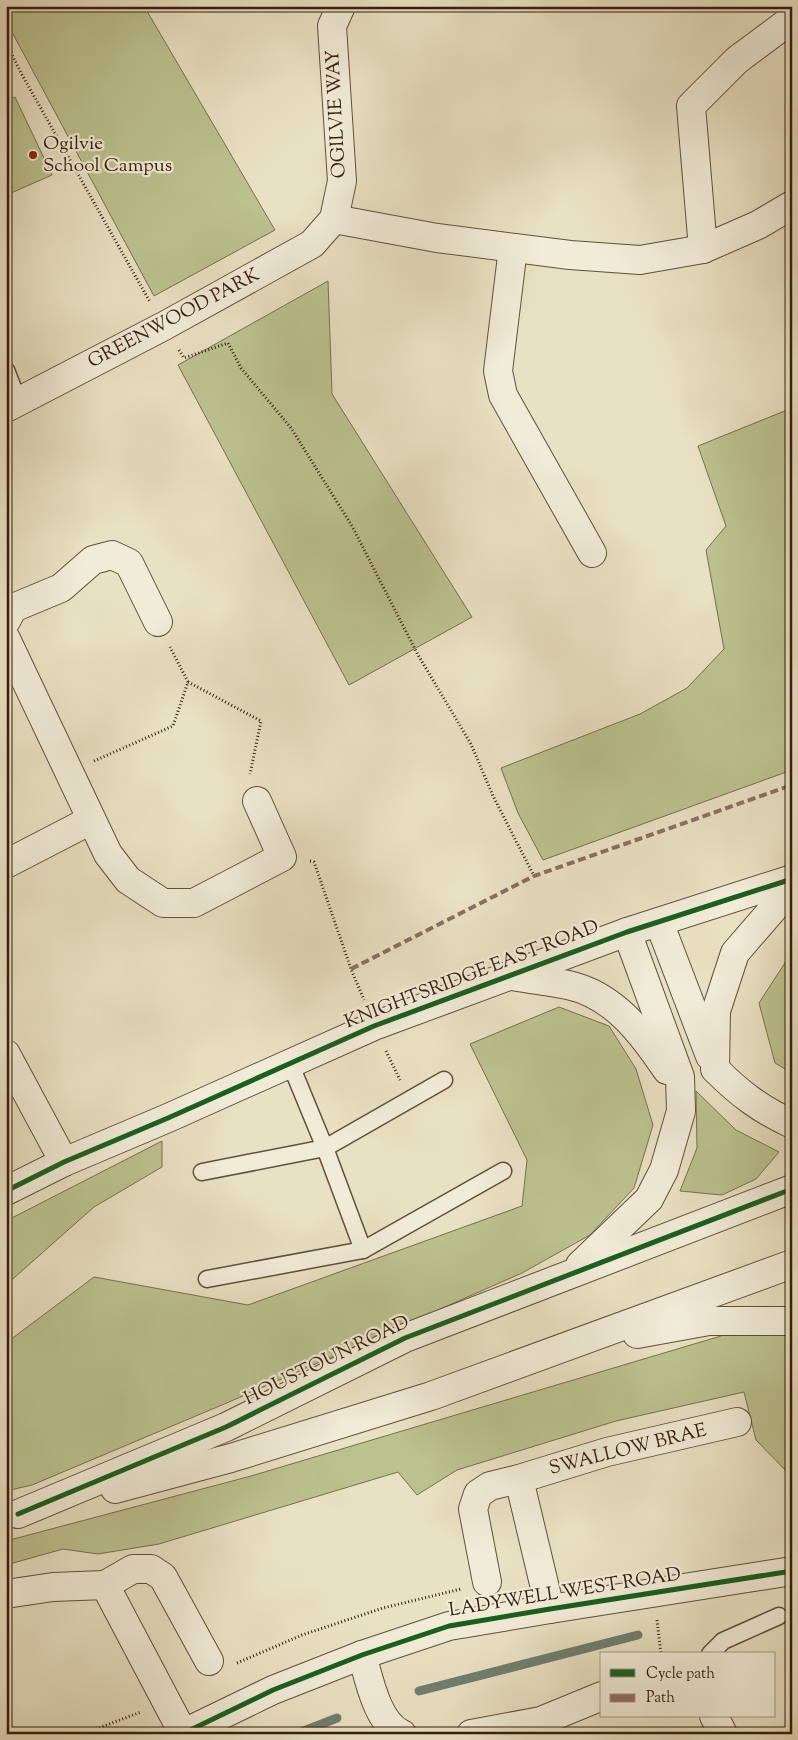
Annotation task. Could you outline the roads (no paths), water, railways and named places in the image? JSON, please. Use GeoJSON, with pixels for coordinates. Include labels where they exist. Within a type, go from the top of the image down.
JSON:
{"type":"FeatureCollection","features":[{"type":"Feature","properties":{"kind":"street","name":"OGILVIE WAY"},"geometry":{"type":"LineString","coordinates":[[334,219],[342,181],[332,26],[337,8]]}},
{"type":"Feature","properties":{"kind":"street"},"geometry":{"type":"LineString","coordinates":[[703,249],[691,106],[737,60],[792,19]]}},
{"type":"Feature","properties":{"kind":"street"},"geometry":{"type":"LineString","coordinates":[[334,219],[437,238],[513,248],[640,260],[703,249],[758,225],[792,205]]}},
{"type":"Feature","properties":{"kind":"street","name":"GREENWOOD PARK"},"geometry":{"type":"LineString","coordinates":[[12,404],[164,326],[312,244],[334,219]]}},
{"type":"Feature","properties":{"kind":"street"},"geometry":{"type":"LineString","coordinates":[[513,248],[498,370],[503,395],[592,553]]}},
{"type":"Feature","properties":{"kind":"street"},"geometry":{"type":"LineString","coordinates":[[6,621],[13,608],[61,588],[93,560],[112,555],[129,563],[158,622]]}},
{"type":"Feature","properties":{"kind":"street"},"geometry":{"type":"LineString","coordinates":[[6,639],[108,854],[128,880],[163,903],[194,903],[282,857],[257,801]]}},
{"type":"Feature","properties":{"kind":"street"},"geometry":{"type":"LineString","coordinates":[[6,864],[91,820]]}},
{"type":"Feature","properties":{"kind":"street","name":"KNIGHTSRIDGE EAST ROAD"},"geometry":{"type":"LineString","coordinates":[[6,1191],[64,1162],[374,1026],[627,932],[792,879]]}},
{"type":"Feature","properties":{"kind":"street"},"geometry":{"type":"LineString","coordinates":[[714,1069],[716,1010],[735,953],[792,887]]}},
{"type":"Feature","properties":{"kind":"street"},"geometry":{"type":"LineString","coordinates":[[660,922],[714,1069],[736,1090],[759,1107],[792,1124]]}},
{"type":"Feature","properties":{"kind":"street"},"geometry":{"type":"LineString","coordinates":[[572,1273],[649,1199],[664,1170],[681,1111],[680,1077],[627,932]]}},
{"type":"Feature","properties":{"kind":"street"},"geometry":{"type":"LineString","coordinates":[[507,976],[569,985],[601,997],[624,1016],[649,1043],[671,1076],[681,1111]]}},
{"type":"Feature","properties":{"kind":"street"},"geometry":{"type":"LineString","coordinates":[[6,1054],[64,1162]]}},
{"type":"Feature","properties":{"kind":"street","name":"HOUSTOUN ROAD"},"geometry":{"type":"LineString","coordinates":[[12,1516],[226,1427],[405,1338],[792,1189]]}},
{"type":"Feature","properties":{"kind":"street","name":"HOUSTOUN ROAD"},"geometry":{"type":"LineString","coordinates":[[12,1516],[230,1458],[432,1396],[792,1264]]}},
{"type":"Feature","properties":{"kind":"street"},"geometry":{"type":"LineString","coordinates":[[560,1348],[709,1321],[792,1321]]}},
{"type":"Feature","properties":{"kind":"street","name":"SWALLOW BRAE"},"geometry":{"type":"LineString","coordinates":[[487,1582],[474,1509],[478,1494],[490,1486],[607,1452],[737,1422]]}},
{"type":"Feature","properties":{"kind":"street"},"geometry":{"type":"LineString","coordinates":[[519,1479],[550,1609]]}},
{"type":"Feature","properties":{"kind":"street"},"geometry":{"type":"LineString","coordinates":[[6,1594],[53,1587],[105,1585],[134,1569],[151,1568],[163,1577],[220,1663]]}},
{"type":"Feature","properties":{"kind":"street","name":"LADYWELL WEST ROAD"},"geometry":{"type":"LineString","coordinates":[[182,1733],[273,1690],[362,1655],[449,1626],[792,1571]]}},
{"type":"Feature","properties":{"kind":"street"},"geometry":{"type":"LineString","coordinates":[[105,1585],[182,1733]]}},
{"type":"Feature","properties":{"kind":"street"},"geometry":{"type":"LineString","coordinates":[[362,1655],[378,1707],[388,1730]]}},
{"type":"Feature","properties":{"kind":"street"},"geometry":{"type":"LineString","coordinates":[[471,1734],[541,1721],[600,1697]]}},
{"type":"Feature","properties":{"kind":"street"},"geometry":{"type":"LineString","coordinates":[[715,1718],[722,1734]]}},
{"type":"Feature","properties":{"kind":"lane"},"geometry":{"type":"LineString","coordinates":[[6,370],[12,404]]}},
{"type":"Feature","properties":{"kind":"lane"},"geometry":{"type":"LineString","coordinates":[[290,1063],[325,1148],[363,1250]]}},
{"type":"Feature","properties":{"kind":"lane"},"geometry":{"type":"LineString","coordinates":[[202,1172],[325,1148],[444,1080]]}},
{"type":"Feature","properties":{"kind":"lane"},"geometry":{"type":"LineString","coordinates":[[208,1279],[363,1250],[503,1171]]}},
{"type":"Feature","properties":{"kind":"lane"},"geometry":{"type":"LineString","coordinates":[[712,1652],[723,1641],[779,1616]]}},
{"type":"Feature","properties":{"kind":"waterway"},"geometry":{"type":"LineString","coordinates":[[419,1691],[638,1635]]}},
{"type":"Feature","properties":{"kind":"waterway"},"geometry":{"type":"LineString","coordinates":[[296,1734],[337,1718]]}},
{"type":"Feature","properties":{"kind":"place","name":"Ogilvie School Campus"},"geometry":{"type":"Point","coordinates":[33,155]}}]}
